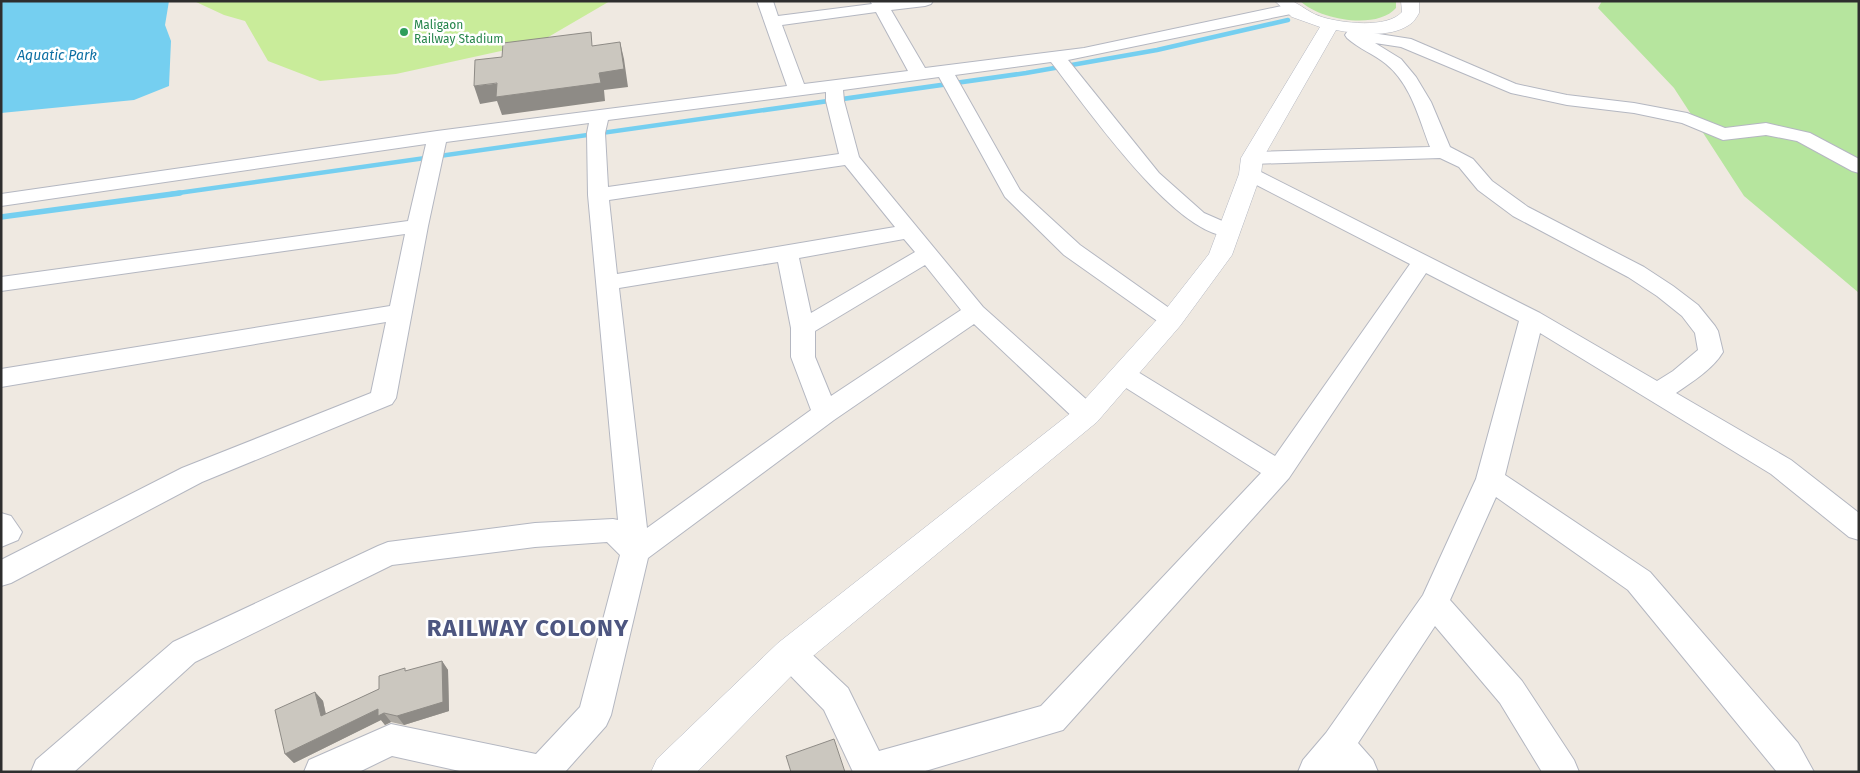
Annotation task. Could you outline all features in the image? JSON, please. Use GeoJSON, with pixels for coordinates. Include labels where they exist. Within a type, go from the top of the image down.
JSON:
{"type":"FeatureCollection","features":[{"type":"Feature","properties":{"kind":"street"},"geometry":{"type":"LineString","coordinates":[[765,1],[797,90]]}},
{"type":"Feature","properties":{"kind":"street"},"geometry":{"type":"LineString","coordinates":[[772,22],[879,4],[925,1]]}},
{"type":"Feature","properties":{"kind":"street"},"geometry":{"type":"LineString","coordinates":[[670,772],[790,654],[1088,415],[1171,320],[1220,255],[1251,166],[1292,87],[1348,29],[1385,27],[1403,21],[1410,15],[1413,9],[1410,1]]}},
{"type":"Feature","properties":{"kind":"street"},"geometry":{"type":"LineString","coordinates":[[879,4],[920,74]]}},
{"type":"Feature","properties":{"kind":"street"},"geometry":{"type":"LineString","coordinates":[[1,200],[437,138],[1084,53],[1287,5],[1302,16],[1405,43],[1511,88],[1566,100],[1634,108],[1687,120],[1723,134],[1766,129],[1803,137],[1859,167]]}},
{"type":"Feature","properties":{"kind":"street"},"geometry":{"type":"LineString","coordinates":[[1348,29],[1364,45],[1395,62],[1408,77],[1440,148],[1444,152],[1468,164],[1480,180],[1525,215],[1638,272],[1668,292],[1704,326],[1712,344],[1711,352],[1682,377],[1657,393]]}},
{"type":"Feature","properties":{"kind":"street"},"geometry":{"type":"LineString","coordinates":[[1056,56],[1152,177],[1197,218],[1229,231]]}},
{"type":"Feature","properties":{"kind":"street"},"geometry":{"type":"LineString","coordinates":[[944,71],[1012,193],[1072,250],[1171,320]]}},
{"type":"Feature","properties":{"kind":"street"},"geometry":{"type":"LineString","coordinates":[[834,85],[835,101],[850,158],[975,312],[1088,415]]}},
{"type":"Feature","properties":{"kind":"street"},"geometry":{"type":"LineString","coordinates":[[321,772],[390,740],[543,771],[594,715],[635,552],[598,195],[596,133],[599,117]]}},
{"type":"Feature","properties":{"kind":"street"},"geometry":{"type":"LineString","coordinates":[[1,574],[192,475],[383,398],[417,226],[437,138]]}},
{"type":"Feature","properties":{"kind":"street"},"geometry":{"type":"LineString","coordinates":[[1251,166],[1444,152]]}},
{"type":"Feature","properties":{"kind":"street"},"geometry":{"type":"LineString","coordinates":[[598,195],[850,158]]}},
{"type":"Feature","properties":{"kind":"street"},"geometry":{"type":"LineString","coordinates":[[1251,166],[1422,263],[1532,318],[1781,467],[1859,530]]}},
{"type":"Feature","properties":{"kind":"street"},"geometry":{"type":"LineString","coordinates":[[1,284],[417,226]]}},
{"type":"Feature","properties":{"kind":"street"},"geometry":{"type":"LineString","coordinates":[[607,283],[911,231]]}},
{"type":"Feature","properties":{"kind":"street"},"geometry":{"type":"LineString","coordinates":[[787,253],[803,328],[803,357],[825,413]]}},
{"type":"Feature","properties":{"kind":"street"},"geometry":{"type":"LineString","coordinates":[[803,328],[928,253]]}},
{"type":"Feature","properties":{"kind":"street"},"geometry":{"type":"LineString","coordinates":[[790,654],[836,700],[871,771],[1051,719],[1279,471],[1422,263]]}},
{"type":"Feature","properties":{"kind":"street"},"geometry":{"type":"LineString","coordinates":[[1,378],[400,312]]}},
{"type":"Feature","properties":{"kind":"street"},"geometry":{"type":"LineString","coordinates":[[635,552],[825,413],[975,312]]}},
{"type":"Feature","properties":{"kind":"street"},"geometry":{"type":"LineString","coordinates":[[1315,772],[1338,744],[1434,603],[1490,480],[1532,318]]}},
{"type":"Feature","properties":{"kind":"street"},"geometry":{"type":"LineString","coordinates":[[1124,375],[1279,471]]}},
{"type":"Feature","properties":{"kind":"street"},"geometry":{"type":"LineString","coordinates":[[1490,480],[1639,581],[1786,755],[1797,772]]}},
{"type":"Feature","properties":{"kind":"street"},"geometry":{"type":"LineString","coordinates":[[1,524],[8,532],[1,535]]}},
{"type":"Feature","properties":{"kind":"street"},"geometry":{"type":"LineString","coordinates":[[48,772],[184,652],[388,554],[535,535],[613,530],[635,552]]}},
{"type":"Feature","properties":{"kind":"street"},"geometry":{"type":"LineString","coordinates":[[1434,603],[1511,692],[1562,772]]}},
{"type":"Feature","properties":{"kind":"street"},"geometry":{"type":"LineString","coordinates":[[1338,744],[1361,772]]}},
{"type":"Feature","properties":{"kind":"green space","name":"Maligaon Railway Stadium"},"geometry":{"type":"Polygon","coordinates":[[[194,1],[610,1],[538,43],[396,74],[320,81],[268,61],[245,21],[224,15],[194,1]]]}},
{"type":"Feature","properties":{"kind":"green space"},"geometry":{"type":"Polygon","coordinates":[[[1300,1],[1396,1],[1396,8],[1387,15],[1376,19],[1348,20],[1321,13],[1309,8],[1300,1]]]}},
{"type":"Feature","properties":{"kind":"green space"},"geometry":{"type":"Polygon","coordinates":[[[1602,1],[1859,1],[1859,293],[1744,196],[1674,88],[1598,8],[1602,1]]]}},
{"type":"Feature","properties":{"kind":"water","name":"Aquatic Park"},"geometry":{"type":"Polygon","coordinates":[[[1,1],[169,1],[165,25],[171,41],[169,86],[134,100],[1,113],[1,1]]]}},
{"type":"Feature","properties":{"kind":"building"},"geometry":{"type":"Polygon","coordinates":[[[591,32],[592,46],[620,42],[624,69],[599,73],[601,83],[496,97],[497,83],[474,86],[475,60],[502,57],[503,43],[591,32]]]}},
{"type":"Feature","properties":{"kind":"building"},"geometry":{"type":"Polygon","coordinates":[[[442,661],[443,702],[397,716],[384,713],[378,716],[378,709],[285,754],[275,710],[315,692],[321,716],[379,689],[379,676],[405,668],[405,671],[442,661]]]}},
{"type":"Feature","properties":{"kind":"building"},"geometry":{"type":"Polygon","coordinates":[[[834,739],[845,772],[791,772],[786,756],[834,739]]]}},
{"type":"Feature","properties":{"kind":"waterway"},"geometry":{"type":"LineString","coordinates":[[171,194],[1026,73],[1157,50],[1288,20]]}},
{"type":"Feature","properties":{"kind":"waterway"},"geometry":{"type":"LineString","coordinates":[[1,217],[180,193]]}},
{"type":"Feature","properties":{"kind":"place","name":"Maligaon Railway Stadium"},"geometry":{"type":"Point","coordinates":[404,32]}},
{"type":"Feature","properties":{"kind":"district","name":"RAILWAY COLONY"},"geometry":{"type":"Point","coordinates":[528,628]}}]}
